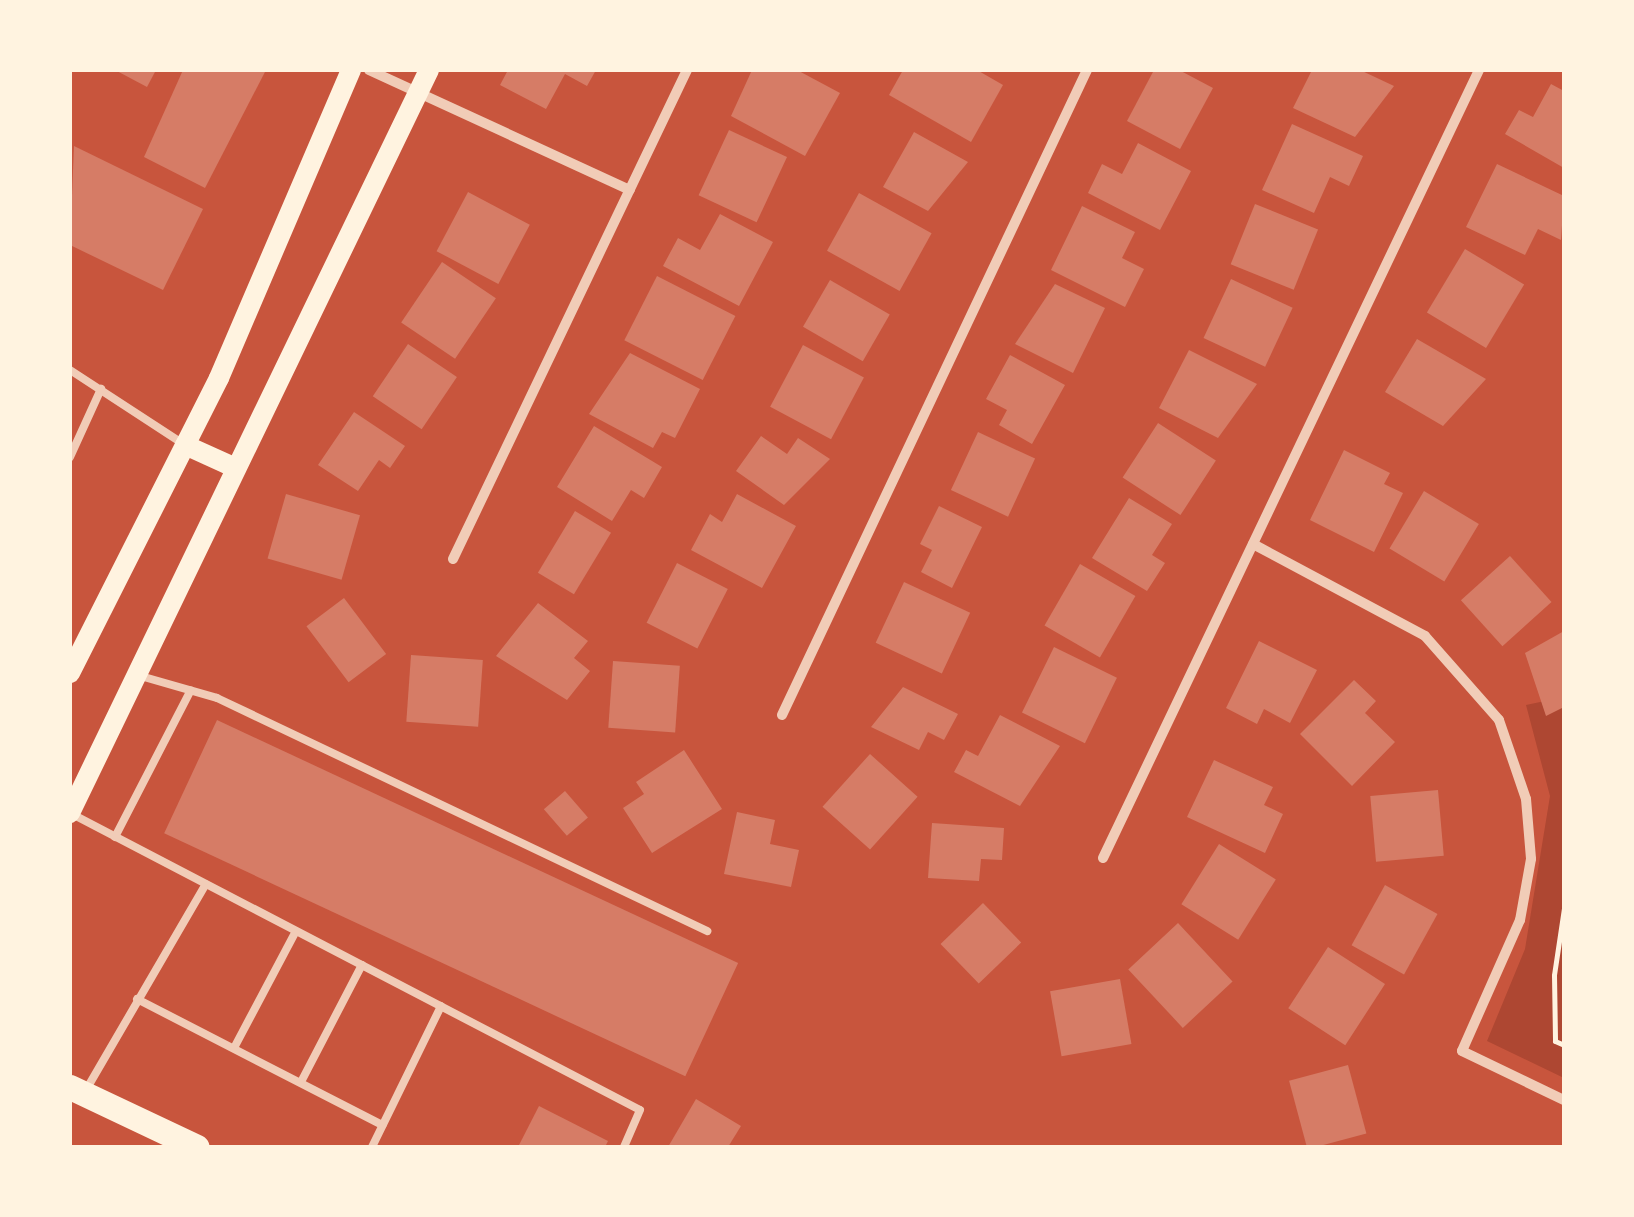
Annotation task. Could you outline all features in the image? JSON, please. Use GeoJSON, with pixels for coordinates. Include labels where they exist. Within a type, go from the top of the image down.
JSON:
{"type":"FeatureCollection","features":[{"type":"Feature","properties":{"kind":"main road"},"geometry":{"type":"LineString","coordinates":[[70,673],[185,445],[351,70]]}},
{"type":"Feature","properties":{"kind":"main road"},"geometry":{"type":"LineString","coordinates":[[70,813],[429,70]]}},
{"type":"Feature","properties":{"kind":"main road"},"geometry":{"type":"LineString","coordinates":[[185,445],[236,468]]}},
{"type":"Feature","properties":{"kind":"main road"},"geometry":{"type":"LineString","coordinates":[[77,1090],[197,1147]]}},
{"type":"Feature","properties":{"kind":"street"},"geometry":{"type":"LineString","coordinates":[[370,70],[630,190]]}},
{"type":"Feature","properties":{"kind":"street"},"geometry":{"type":"LineString","coordinates":[[453,559],[686,70]]}},
{"type":"Feature","properties":{"kind":"street"},"geometry":{"type":"LineString","coordinates":[[782,715],[1087,70]]}},
{"type":"Feature","properties":{"kind":"street"},"geometry":{"type":"LineString","coordinates":[[1103,858],[1479,70]]}},
{"type":"Feature","properties":{"kind":"street"},"geometry":{"type":"LineString","coordinates":[[1253,544],[1425,636],[1499,720],[1526,799],[1531,858],[1520,920],[1462,1051],[1564,1100]]}},
{"type":"Feature","properties":{"kind":"lane"},"geometry":{"type":"LineString","coordinates":[[70,370],[185,445]]}},
{"type":"Feature","properties":{"kind":"lane"},"geometry":{"type":"LineString","coordinates":[[70,457],[101,389]]}},
{"type":"Feature","properties":{"kind":"lane"},"geometry":{"type":"LineString","coordinates":[[136,675],[192,690],[707,931]]}},
{"type":"Feature","properties":{"kind":"lane"},"geometry":{"type":"LineString","coordinates":[[115,837],[192,690]]}},
{"type":"Feature","properties":{"kind":"lane"},"geometry":{"type":"LineString","coordinates":[[70,813],[640,1110],[624,1147]]}},
{"type":"Feature","properties":{"kind":"lane"},"geometry":{"type":"LineString","coordinates":[[77,1090],[206,884]]}},
{"type":"Feature","properties":{"kind":"lane"},"geometry":{"type":"LineString","coordinates":[[234,1048],[296,931]]}},
{"type":"Feature","properties":{"kind":"lane"},"geometry":{"type":"LineString","coordinates":[[302,1082],[362,966]]}},
{"type":"Feature","properties":{"kind":"lane"},"geometry":{"type":"LineString","coordinates":[[137,999],[382,1125]]}},
{"type":"Feature","properties":{"kind":"lane"},"geometry":{"type":"LineString","coordinates":[[372,1147],[440,1006]]}},
{"type":"Feature","properties":{"kind":"path"},"geometry":{"type":"LineString","coordinates":[[1564,908],[1554,975],[1555,1041],[1564,1045]]}},
{"type":"Feature","properties":{"kind":"shaded area"},"geometry":{"type":"Polygon","coordinates":[[[1564,697],[1564,1078],[1487,1041],[1525,949],[1550,796],[1526,705],[1564,697]]]}},
{"type":"Feature","properties":{"kind":"building"},"geometry":{"type":"Polygon","coordinates":[[[115,70],[156,70],[147,87],[115,70]]]}},
{"type":"Feature","properties":{"kind":"building"},"geometry":{"type":"Polygon","coordinates":[[[183,70],[266,70],[205,188],[144,157],[183,70]]]}},
{"type":"Feature","properties":{"kind":"building"},"geometry":{"type":"Polygon","coordinates":[[[508,70],[596,70],[587,86],[565,74],[546,109],[500,85],[508,70]]]}},
{"type":"Feature","properties":{"kind":"building"},"geometry":{"type":"Polygon","coordinates":[[[752,70],[797,70],[840,93],[805,156],[731,116],[752,70]]]}},
{"type":"Feature","properties":{"kind":"building"},"geometry":{"type":"Polygon","coordinates":[[[903,70],[977,70],[1003,85],[971,142],[889,95],[903,70]]]}},
{"type":"Feature","properties":{"kind":"building"},"geometry":{"type":"Polygon","coordinates":[[[1154,70],[1179,70],[1213,88],[1180,149],[1127,121],[1154,70]]]}},
{"type":"Feature","properties":{"kind":"building"},"geometry":{"type":"Polygon","coordinates":[[[1312,70],[1360,70],[1394,86],[1355,137],[1293,108],[1312,70]]]}},
{"type":"Feature","properties":{"kind":"building"},"geometry":{"type":"Polygon","coordinates":[[[1551,84],[1564,91],[1564,168],[1505,134],[1519,110],[1533,117],[1551,84]]]}},
{"type":"Feature","properties":{"kind":"building"},"geometry":{"type":"Polygon","coordinates":[[[1292,124],[1363,156],[1349,186],[1330,177],[1314,213],[1262,190],[1292,124]]]}},
{"type":"Feature","properties":{"kind":"building"},"geometry":{"type":"Polygon","coordinates":[[[729,130],[787,157],[757,222],[699,195],[729,130]]]}},
{"type":"Feature","properties":{"kind":"building"},"geometry":{"type":"Polygon","coordinates":[[[914,132],[968,162],[928,211],[883,187],[914,132]]]}},
{"type":"Feature","properties":{"kind":"building"},"geometry":{"type":"Polygon","coordinates":[[[1138,143],[1191,171],[1160,230],[1088,193],[1102,164],[1122,174],[1138,143]]]}},
{"type":"Feature","properties":{"kind":"building"},"geometry":{"type":"Polygon","coordinates":[[[74,146],[203,209],[163,290],[70,245],[74,146]]]}},
{"type":"Feature","properties":{"kind":"building"},"geometry":{"type":"Polygon","coordinates":[[[1497,164],[1564,196],[1561,240],[1538,229],[1525,255],[1466,227],[1497,164]]]}},
{"type":"Feature","properties":{"kind":"building"},"geometry":{"type":"Polygon","coordinates":[[[468,192],[530,225],[498,284],[437,251],[468,192]]]}},
{"type":"Feature","properties":{"kind":"building"},"geometry":{"type":"Polygon","coordinates":[[[859,193],[932,233],[900,291],[827,251],[859,193]]]}},
{"type":"Feature","properties":{"kind":"building"},"geometry":{"type":"Polygon","coordinates":[[[1255,204],[1318,229],[1294,290],[1231,264],[1255,204]]]}},
{"type":"Feature","properties":{"kind":"building"},"geometry":{"type":"Polygon","coordinates":[[[1082,206],[1135,232],[1122,258],[1144,269],[1125,307],[1051,270],[1082,206]]]}},
{"type":"Feature","properties":{"kind":"building"},"geometry":{"type":"Polygon","coordinates":[[[720,214],[773,242],[739,306],[663,266],[678,238],[700,250],[720,214]]]}},
{"type":"Feature","properties":{"kind":"building"},"geometry":{"type":"Polygon","coordinates":[[[1465,249],[1524,285],[1486,348],[1427,312],[1465,249]]]}},
{"type":"Feature","properties":{"kind":"building"},"geometry":{"type":"Polygon","coordinates":[[[442,262],[496,298],[455,359],[401,323],[442,262]]]}},
{"type":"Feature","properties":{"kind":"building"},"geometry":{"type":"Polygon","coordinates":[[[657,276],[735,316],[703,380],[624,340],[657,276]]]}},
{"type":"Feature","properties":{"kind":"building"},"geometry":{"type":"Polygon","coordinates":[[[1231,279],[1293,308],[1265,367],[1204,338],[1231,279]]]}},
{"type":"Feature","properties":{"kind":"building"},"geometry":{"type":"Polygon","coordinates":[[[830,280],[890,314],[863,361],[803,327],[830,280]]]}},
{"type":"Feature","properties":{"kind":"building"},"geometry":{"type":"Polygon","coordinates":[[[1055,284],[1105,308],[1073,373],[1015,344],[1055,284]]]}},
{"type":"Feature","properties":{"kind":"building"},"geometry":{"type":"Polygon","coordinates":[[[1417,339],[1486,379],[1443,426],[1385,392],[1417,339]]]}},
{"type":"Feature","properties":{"kind":"building"},"geometry":{"type":"Polygon","coordinates":[[[408,344],[457,377],[422,429],[373,396],[408,344]]]}},
{"type":"Feature","properties":{"kind":"building"},"geometry":{"type":"Polygon","coordinates":[[[803,345],[864,377],[831,439],[770,407],[803,345]]]}},
{"type":"Feature","properties":{"kind":"building"},"geometry":{"type":"Polygon","coordinates":[[[1189,350],[1257,384],[1218,438],[1159,408],[1189,350]]]}},
{"type":"Feature","properties":{"kind":"building"},"geometry":{"type":"Polygon","coordinates":[[[630,353],[700,389],[675,438],[662,432],[653,448],[589,414],[630,353]]]}},
{"type":"Feature","properties":{"kind":"building"},"geometry":{"type":"Polygon","coordinates":[[[1010,355],[1065,385],[1032,444],[999,425],[1007,410],[986,399],[1010,355]]]}},
{"type":"Feature","properties":{"kind":"building"},"geometry":{"type":"Polygon","coordinates":[[[354,412],[405,446],[390,468],[379,460],[358,491],[318,465],[354,412]]]}},
{"type":"Feature","properties":{"kind":"building"},"geometry":{"type":"Polygon","coordinates":[[[1158,423],[1216,461],[1180,515],[1123,478],[1158,423]]]}},
{"type":"Feature","properties":{"kind":"building"},"geometry":{"type":"Polygon","coordinates":[[[594,426],[662,467],[644,498],[631,490],[612,521],[557,487],[594,426]]]}},
{"type":"Feature","properties":{"kind":"building"},"geometry":{"type":"Polygon","coordinates":[[[978,432],[1035,459],[1008,517],[951,490],[978,432]]]}},
{"type":"Feature","properties":{"kind":"building"},"geometry":{"type":"Polygon","coordinates":[[[761,436],[787,454],[798,438],[830,459],[784,505],[736,471],[761,436]]]}},
{"type":"Feature","properties":{"kind":"building"},"geometry":{"type":"Polygon","coordinates":[[[1344,450],[1390,473],[1384,484],[1403,493],[1374,552],[1310,520],[1344,450]]]}},
{"type":"Feature","properties":{"kind":"building"},"geometry":{"type":"Polygon","coordinates":[[[1424,491],[1479,524],[1444,581],[1389,548],[1424,491]]]}},
{"type":"Feature","properties":{"kind":"building"},"geometry":{"type":"Polygon","coordinates":[[[286,494],[360,515],[342,580],[268,558],[286,494]]]}},
{"type":"Feature","properties":{"kind":"building"},"geometry":{"type":"Polygon","coordinates":[[[737,494],[796,526],[762,588],[691,550],[710,514],[722,522],[737,494]]]}},
{"type":"Feature","properties":{"kind":"building"},"geometry":{"type":"Polygon","coordinates":[[[1129,498],[1172,524],[1152,555],[1165,563],[1147,591],[1092,558],[1129,498]]]}},
{"type":"Feature","properties":{"kind":"building"},"geometry":{"type":"Polygon","coordinates":[[[939,506],[982,527],[952,588],[921,572],[932,550],[920,544],[939,506]]]}},
{"type":"Feature","properties":{"kind":"building"},"geometry":{"type":"Polygon","coordinates":[[[575,511],[611,533],[574,594],[538,573],[575,511]]]}},
{"type":"Feature","properties":{"kind":"building"},"geometry":{"type":"Polygon","coordinates":[[[1510,556],[1551,602],[1502,646],[1461,600],[1510,556]]]}},
{"type":"Feature","properties":{"kind":"building"},"geometry":{"type":"Polygon","coordinates":[[[677,563],[728,589],[697,649],[647,623],[677,563]]]}},
{"type":"Feature","properties":{"kind":"building"},"geometry":{"type":"Polygon","coordinates":[[[1080,564],[1135,596],[1100,657],[1044,625],[1080,564]]]}},
{"type":"Feature","properties":{"kind":"building"},"geometry":{"type":"Polygon","coordinates":[[[904,582],[970,613],[942,674],[876,643],[904,582]]]}},
{"type":"Feature","properties":{"kind":"building"},"geometry":{"type":"Polygon","coordinates":[[[344,598],[386,654],[349,682],[306,626],[344,598]]]}},
{"type":"Feature","properties":{"kind":"building"},"geometry":{"type":"Polygon","coordinates":[[[538,603],[588,641],[574,658],[590,671],[567,700],[496,656],[538,603]]]}},
{"type":"Feature","properties":{"kind":"building"},"geometry":{"type":"Polygon","coordinates":[[[1564,631],[1564,707],[1546,716],[1525,653],[1564,631]]]}},
{"type":"Feature","properties":{"kind":"building"},"geometry":{"type":"Polygon","coordinates":[[[1259,641],[1317,670],[1290,723],[1264,709],[1257,724],[1226,708],[1259,641]]]}},
{"type":"Feature","properties":{"kind":"building"},"geometry":{"type":"Polygon","coordinates":[[[1054,647],[1117,678],[1085,743],[1022,713],[1054,647]]]}},
{"type":"Feature","properties":{"kind":"building"},"geometry":{"type":"Polygon","coordinates":[[[411,655],[483,660],[478,727],[406,722],[411,655]]]}},
{"type":"Feature","properties":{"kind":"building"},"geometry":{"type":"Polygon","coordinates":[[[613,661],[680,666],[675,733],[608,728],[613,661]]]}},
{"type":"Feature","properties":{"kind":"building"},"geometry":{"type":"Polygon","coordinates":[[[1354,680],[1376,701],[1365,713],[1395,742],[1352,786],[1300,734],[1354,680]]]}},
{"type":"Feature","properties":{"kind":"building"},"geometry":{"type":"Polygon","coordinates":[[[903,687],[958,714],[944,740],[928,732],[919,750],[871,727],[903,687]]]}},
{"type":"Feature","properties":{"kind":"building"},"geometry":{"type":"Polygon","coordinates":[[[1000,715],[1060,746],[1020,806],[954,772],[966,750],[978,756],[1000,715]]]}},
{"type":"Feature","properties":{"kind":"building"},"geometry":{"type":"Polygon","coordinates":[[[217,720],[738,963],[685,1076],[164,833],[217,720]]]}},
{"type":"Feature","properties":{"kind":"building"},"geometry":{"type":"Polygon","coordinates":[[[684,750],[722,809],[652,853],[623,808],[644,794],[636,782],[684,750]]]}},
{"type":"Feature","properties":{"kind":"building"},"geometry":{"type":"Polygon","coordinates":[[[870,754],[918,797],[870,850],[822,807],[870,754]]]}},
{"type":"Feature","properties":{"kind":"building"},"geometry":{"type":"Polygon","coordinates":[[[1214,760],[1273,787],[1264,805],[1283,814],[1265,853],[1187,817],[1214,760]]]}},
{"type":"Feature","properties":{"kind":"building"},"geometry":{"type":"Polygon","coordinates":[[[1438,790],[1444,856],[1376,862],[1370,796],[1438,790]]]}},
{"type":"Feature","properties":{"kind":"building"},"geometry":{"type":"Polygon","coordinates":[[[565,791],[588,817],[567,836],[544,809],[565,791]]]}},
{"type":"Feature","properties":{"kind":"building"},"geometry":{"type":"Polygon","coordinates":[[[737,812],[775,820],[770,844],[799,850],[791,887],[724,874],[737,812]]]}},
{"type":"Feature","properties":{"kind":"building"},"geometry":{"type":"Polygon","coordinates":[[[932,823],[1004,828],[1002,860],[981,859],[979,881],[928,878],[932,823]]]}},
{"type":"Feature","properties":{"kind":"building"},"geometry":{"type":"Polygon","coordinates":[[[1219,844],[1276,880],[1238,940],[1181,904],[1219,844]]]}},
{"type":"Feature","properties":{"kind":"building"},"geometry":{"type":"Polygon","coordinates":[[[1385,885],[1437,914],[1404,974],[1352,945],[1385,885]]]}},
{"type":"Feature","properties":{"kind":"building"},"geometry":{"type":"Polygon","coordinates":[[[983,903],[1021,943],[979,984],[941,944],[983,903]]]}},
{"type":"Feature","properties":{"kind":"building"},"geometry":{"type":"Polygon","coordinates":[[[1178,923],[1233,982],[1183,1028],[1128,969],[1178,923]]]}},
{"type":"Feature","properties":{"kind":"building"},"geometry":{"type":"Polygon","coordinates":[[[1328,947],[1385,984],[1345,1045],[1288,1008],[1328,947]]]}},
{"type":"Feature","properties":{"kind":"building"},"geometry":{"type":"Polygon","coordinates":[[[1120,979],[1131,1044],[1062,1056],[1050,991],[1120,979]]]}},
{"type":"Feature","properties":{"kind":"building"},"geometry":{"type":"Polygon","coordinates":[[[1348,1065],[1366,1134],[1307,1147],[1289,1081],[1348,1065]]]}},
{"type":"Feature","properties":{"kind":"building"},"geometry":{"type":"Polygon","coordinates":[[[696,1099],[741,1126],[728,1147],[668,1147],[696,1099]]]}},
{"type":"Feature","properties":{"kind":"building"},"geometry":{"type":"Polygon","coordinates":[[[539,1106],[608,1141],[605,1147],[518,1147],[539,1106]]]}}]}
